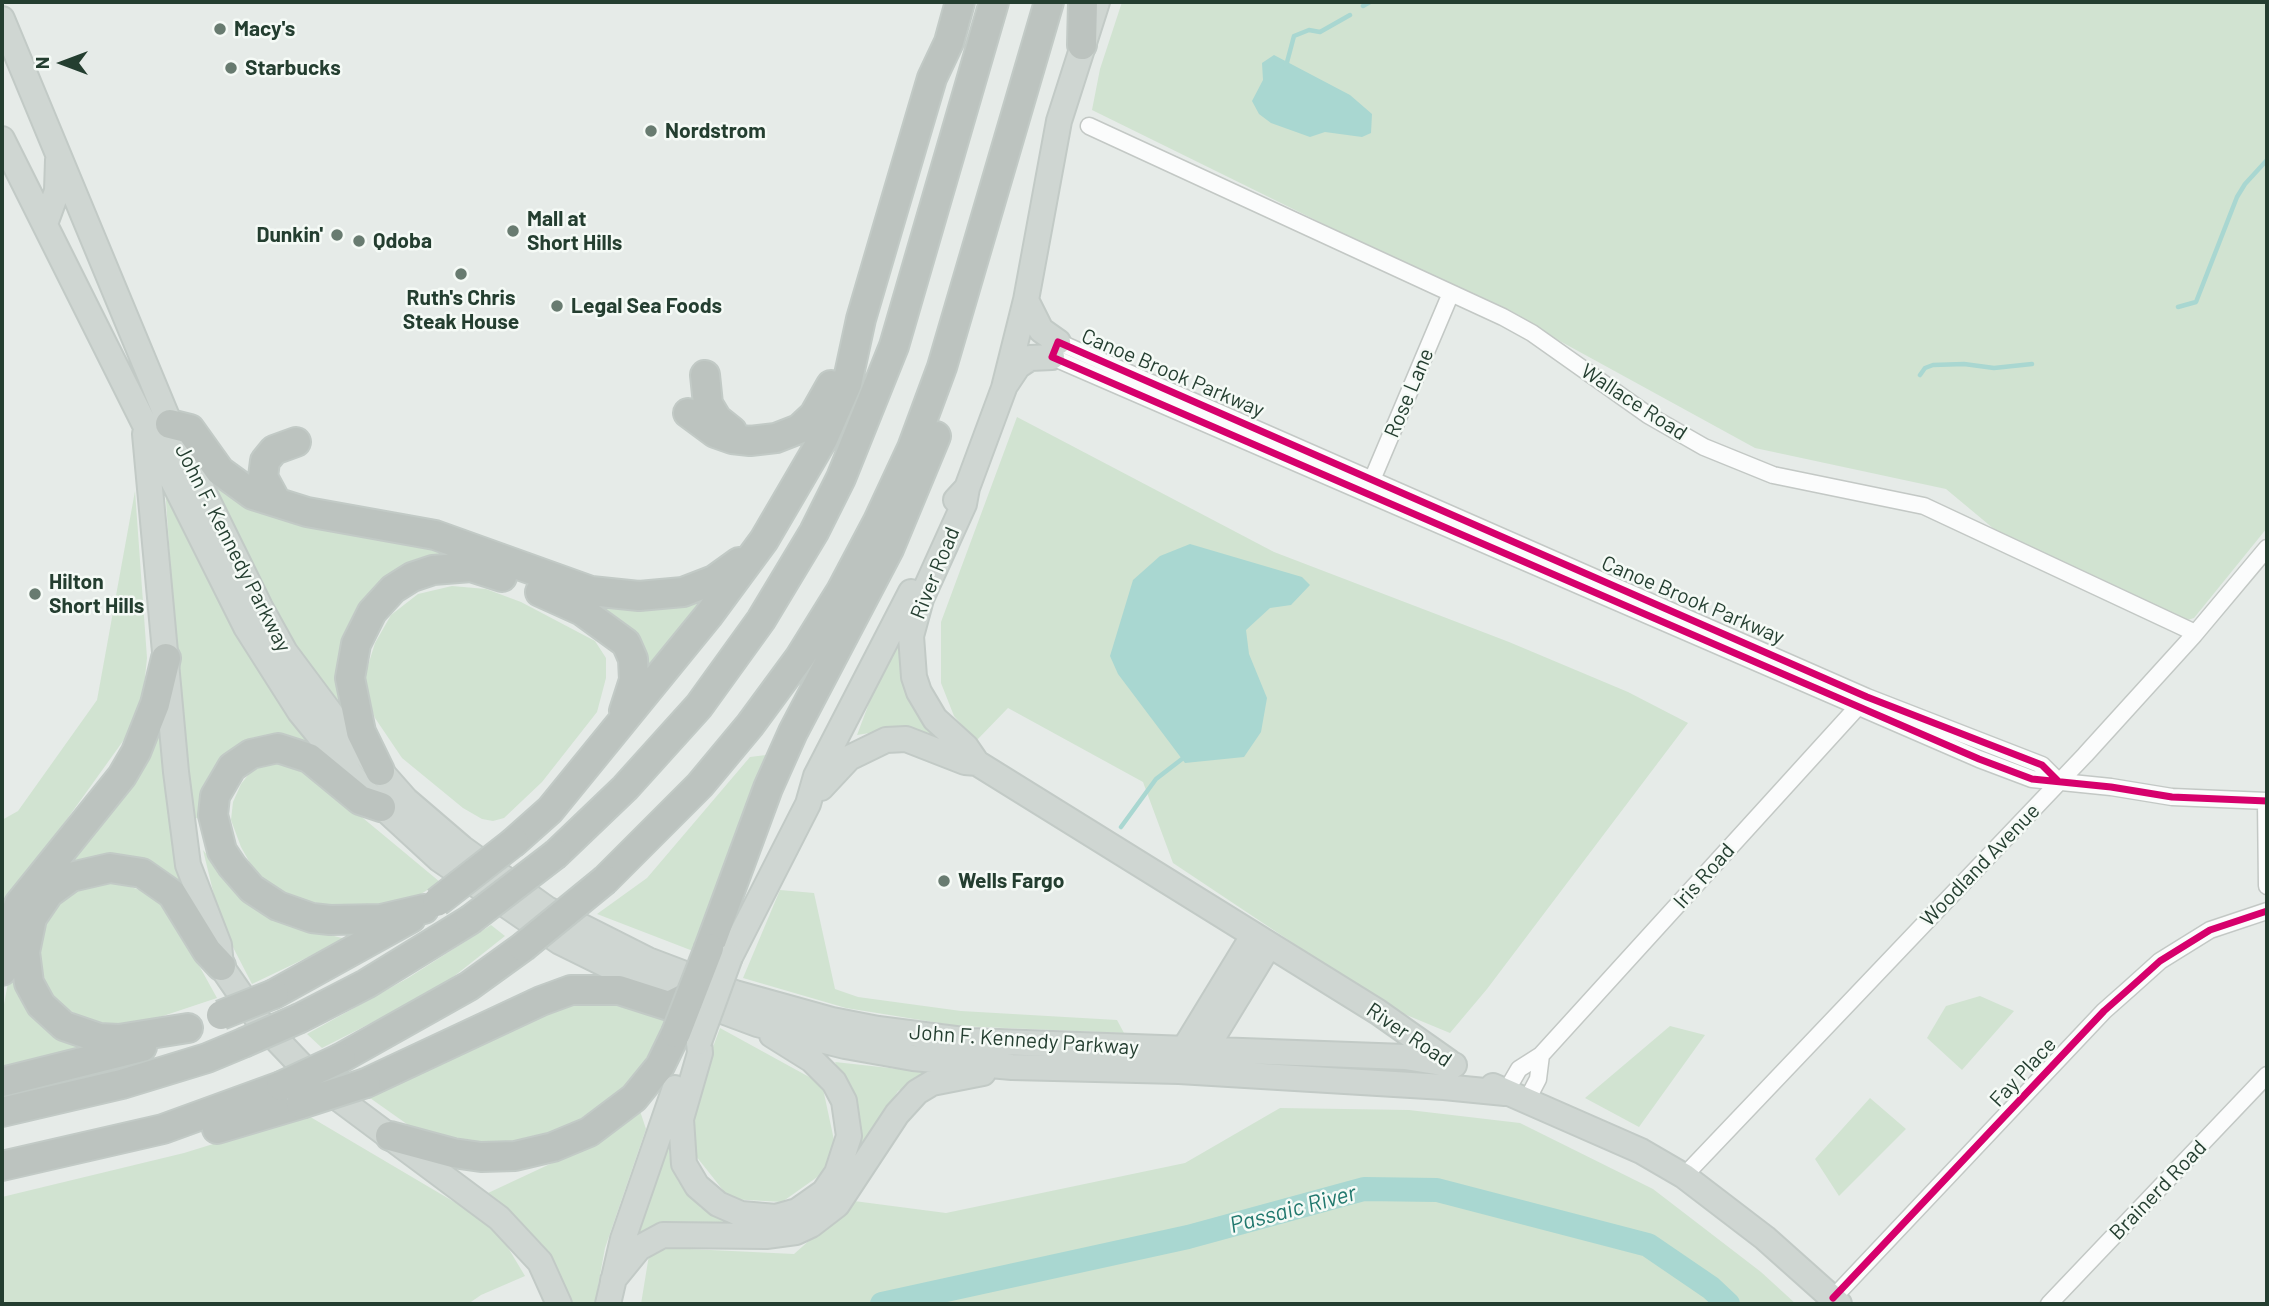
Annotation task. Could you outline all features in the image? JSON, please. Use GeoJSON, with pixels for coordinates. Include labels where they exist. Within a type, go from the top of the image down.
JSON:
{"type":"FeatureCollection","features":[{"type":"Feature","properties":{"kind":"highway"},"geometry":{"type":"LineString","coordinates":[[2,1082],[153,1044],[274,994],[395,930],[514,842],[550,810],[764,540],[823,439],[847,384],[862,319],[932,78],[949,42],[960,2]]}},
{"type":"Feature","properties":{"kind":"highway"},"geometry":{"type":"LineString","coordinates":[[2,1112],[122,1084],[207,1058],[300,1018],[397,966],[470,920],[556,854],[666,743],[738,654],[791,572],[841,478],[894,346],[994,2]]}},
{"type":"Feature","properties":{"kind":"highway"},"geometry":{"type":"LineString","coordinates":[[291,1095],[341,1058],[469,986],[523,947],[605,880],[700,785],[800,657],[841,591],[878,521],[928,407],[956,323],[1049,2]]}},
{"type":"Feature","properties":{"kind":"highway"},"geometry":{"type":"LineString","coordinates":[[1082,45],[1083,2]]}},
{"type":"Feature","properties":{"kind":"highway"},"geometry":{"type":"LineString","coordinates":[[390,1136],[453,1153],[481,1157],[515,1156],[553,1147],[589,1132],[634,1098],[688,1037],[720,953],[768,788],[915,491],[956,374],[998,177]]}},
{"type":"Feature","properties":{"kind":"highway"},"geometry":{"type":"LineString","coordinates":[[688,413],[715,433],[732,439],[757,441],[788,435],[814,415],[862,319]]}},
{"type":"Feature","properties":{"kind":"highway"},"geometry":{"type":"LineString","coordinates":[[705,375],[705,391],[717,419],[731,431],[757,441]]}},
{"type":"Feature","properties":{"kind":"highway"},"geometry":{"type":"LineString","coordinates":[[170,424],[190,429],[211,461],[232,481],[253,495],[307,512],[435,535],[572,586],[639,596],[694,589],[731,568],[764,540]]}},
{"type":"Feature","properties":{"kind":"highway"},"geometry":{"type":"LineString","coordinates":[[276,501],[263,477],[265,461],[274,450],[296,442]]}},
{"type":"Feature","properties":{"kind":"highway"},"geometry":{"type":"LineString","coordinates":[[550,810],[573,796],[680,679],[793,534],[841,478]]}},
{"type":"Feature","properties":{"kind":"highway"},"geometry":{"type":"LineString","coordinates":[[380,771],[356,715],[350,677],[354,652],[362,628],[382,599],[412,577],[443,568],[471,567],[492,573],[569,604],[621,639],[634,659],[634,681],[617,728]]}},
{"type":"Feature","properties":{"kind":"highway"},"geometry":{"type":"LineString","coordinates":[[2,971],[11,926],[19,904],[121,776],[136,752],[155,704],[166,658]]}},
{"type":"Feature","properties":{"kind":"highway"},"geometry":{"type":"LineString","coordinates":[[381,807],[360,800],[309,758],[278,748],[251,754],[232,767],[215,796],[213,815],[222,851],[232,866],[252,889],[278,906],[312,918],[330,920],[381,919],[430,906]]}},
{"type":"Feature","properties":{"kind":"highway"},"geometry":{"type":"LineString","coordinates":[[188,1028],[119,1039],[99,1038],[64,1026],[41,1005],[27,975],[25,951],[32,918],[49,893],[82,873],[110,868],[142,873],[173,894],[207,951],[221,967]]}},
{"type":"Feature","properties":{"kind":"highway"},"geometry":{"type":"LineString","coordinates":[[2,1166],[163,1129],[291,1095],[366,1083],[541,1001],[571,990],[619,990],[669,1006],[685,998]]}},
{"type":"Feature","properties":{"kind":"main road"},"geometry":{"type":"LineString","coordinates":[[932,78],[946,2]]}},
{"type":"Feature","properties":{"kind":"main road"},"geometry":{"type":"LineString","coordinates":[[720,953],[808,804],[816,776],[890,635],[955,500],[967,488],[1004,388],[1026,300],[1059,121],[1097,2]]}},
{"type":"Feature","properties":{"kind":"main road","name":"John F. Kennedy Parkway"},"geometry":{"type":"LineString","coordinates":[[2,19],[170,424],[285,652],[338,723],[380,771],[434,825],[547,909],[648,960],[735,993],[832,1020],[924,1036],[1189,1057],[1516,1097]]}},
{"type":"Feature","properties":{"kind":"main road","name":"John F. Kennedy Parkway"},"geometry":{"type":"LineString","coordinates":[[2,139],[143,416],[246,627],[271,670],[318,737],[381,807],[439,859],[560,942],[622,973],[757,1024],[845,1046],[913,1058],[1012,1067],[1189,1057],[1405,1057],[1454,1065]]}},
{"type":"Feature","properties":{"kind":"main road"},"geometry":{"type":"LineString","coordinates":[[45,224],[57,191],[59,154]]}},
{"type":"Feature","properties":{"kind":"main road"},"geometry":{"type":"LineString","coordinates":[[64,262],[73,237],[87,220]]}},
{"type":"Feature","properties":{"kind":"main road"},"geometry":{"type":"LineString","coordinates":[[1004,388],[1018,366],[1055,350],[1026,300]]}},
{"type":"Feature","properties":{"kind":"main road"},"geometry":{"type":"LineString","coordinates":[[143,416],[188,865],[219,945],[221,967],[259,1021],[296,1063],[344,1104],[499,1218],[540,1262],[559,1304]]}},
{"type":"Feature","properties":{"kind":"main road","name":"River Road"},"geometry":{"type":"LineString","coordinates":[[967,488],[964,504],[915,617],[911,663],[926,706],[977,763],[1378,1012],[1454,1065],[1516,1097],[1641,1151],[1684,1176],[1765,1238],[1836,1301]]}},
{"type":"Feature","properties":{"kind":"main road","name":"River Road"},"geometry":{"type":"LineString","coordinates":[[808,804],[849,758],[886,740],[906,740],[964,762],[977,763]]}},
{"type":"Feature","properties":{"kind":"main road"},"geometry":{"type":"LineString","coordinates":[[1186,893],[1219,926],[1227,949],[1228,976]]}},
{"type":"Feature","properties":{"kind":"main road"},"geometry":{"type":"LineString","coordinates":[[1189,1057],[1261,940]]}},
{"type":"Feature","properties":{"kind":"main road"},"geometry":{"type":"LineString","coordinates":[[1189,1057],[1228,976],[1261,940]]}},
{"type":"Feature","properties":{"kind":"main road"},"geometry":{"type":"LineString","coordinates":[[688,1037],[700,1053],[680,1127],[681,1148],[690,1175],[708,1197],[729,1210],[753,1217],[786,1215],[816,1199],[831,1183],[847,1149],[849,1124],[844,1101],[826,1072],[757,1024]]}},
{"type":"Feature","properties":{"kind":"main road"},"geometry":{"type":"LineString","coordinates":[[610,1292],[645,1168],[690,1051],[688,1037]]}},
{"type":"Feature","properties":{"kind":"main road"},"geometry":{"type":"LineString","coordinates":[[610,1292],[639,1248],[663,1235],[766,1237],[796,1232],[811,1225],[845,1196],[897,1114],[917,1092],[947,1079],[1012,1067]]}},
{"type":"Feature","properties":{"kind":"street","name":"Wallace Road"},"geometry":{"type":"LineString","coordinates":[[1089,126],[1451,293],[1531,333],[1647,415],[1704,447],[1773,475],[1924,506],[2189,630],[2194,635]]}},
{"type":"Feature","properties":{"kind":"street","name":"Rose Lane"},"geometry":{"type":"LineString","coordinates":[[1369,486],[1451,293]]}},
{"type":"Feature","properties":{"kind":"street","name":"Canoe Brook Parkway"},"geometry":{"type":"LineString","coordinates":[[1055,350],[1862,703],[2042,765],[2058,781],[2172,797],[2267,802]]}},
{"type":"Feature","properties":{"kind":"street","name":"Woodland Avenue"},"geometry":{"type":"LineString","coordinates":[[1684,1176],[2194,635],[2267,548]]}},
{"type":"Feature","properties":{"kind":"street","name":"Iris Road"},"geometry":{"type":"LineString","coordinates":[[1516,1097],[1519,1069],[1541,1055],[1862,703]]}},
{"type":"Feature","properties":{"kind":"street"},"geometry":{"type":"LineString","coordinates":[[2267,802],[2267,886]]}},
{"type":"Feature","properties":{"kind":"street","name":"Fay Place"},"geometry":{"type":"LineString","coordinates":[[1836,1301],[2121,995],[2160,961],[2210,930],[2267,912]]}},
{"type":"Feature","properties":{"kind":"street","name":"Iris Road"},"geometry":{"type":"LineString","coordinates":[[1516,1097],[1538,1079],[1541,1055]]}},
{"type":"Feature","properties":{"kind":"street","name":"Brainerd Road"},"geometry":{"type":"LineString","coordinates":[[2049,1304],[2267,1075]]}},
{"type":"Feature","properties":{"kind":"green space"},"geometry":{"type":"Polygon","coordinates":[[[1122,2],[2267,2],[2267,528],[2194,618],[2181,622],[1994,529],[1946,489],[1755,448],[1547,334],[1092,110],[1100,69],[1122,2]]]}},
{"type":"Feature","properties":{"kind":"green space"},"geometry":{"type":"Polygon","coordinates":[[[1017,417],[1274,552],[1509,642],[1628,692],[1688,723],[1487,989],[1450,1033],[1392,1009],[1173,863],[1143,782],[1008,708],[976,741],[954,716],[941,683],[941,622],[1017,417]]]}},
{"type":"Feature","properties":{"kind":"green space"},"geometry":{"type":"Polygon","coordinates":[[[198,453],[212,471],[465,554],[399,576],[344,709],[339,711],[285,631],[198,453]]]}},
{"type":"Feature","properties":{"kind":"green space"},"geometry":{"type":"Polygon","coordinates":[[[165,487],[318,751],[257,742],[254,737],[217,765],[210,776],[200,819],[188,816],[165,487]]]}},
{"type":"Feature","properties":{"kind":"green space"},"geometry":{"type":"Polygon","coordinates":[[[135,491],[147,658],[141,716],[9,900],[2,915],[2,820],[18,811],[97,700],[135,491]]]}},
{"type":"Feature","properties":{"kind":"green space"},"geometry":{"type":"Polygon","coordinates":[[[452,586],[486,589],[521,602],[595,641],[606,658],[606,678],[597,712],[542,782],[504,818],[493,821],[482,819],[463,808],[402,758],[375,718],[366,696],[366,672],[375,643],[391,615],[418,594],[452,586]]]}},
{"type":"Feature","properties":{"kind":"green space"},"geometry":{"type":"Polygon","coordinates":[[[703,601],[642,689],[588,602],[687,603],[703,601]]]}},
{"type":"Feature","properties":{"kind":"green space"},"geometry":{"type":"Polygon","coordinates":[[[909,611],[942,740],[882,731],[857,735],[877,682],[909,611]]]}},
{"type":"Feature","properties":{"kind":"green space"},"geometry":{"type":"Polygon","coordinates":[[[161,724],[187,893],[61,871],[161,724]]]}},
{"type":"Feature","properties":{"kind":"green space"},"geometry":{"type":"Polygon","coordinates":[[[774,754],[693,951],[597,914],[647,878],[750,757],[774,754]]]}},
{"type":"Feature","properties":{"kind":"green space"},"geometry":{"type":"Polygon","coordinates":[[[268,764],[290,764],[310,774],[440,882],[413,899],[356,910],[307,901],[278,889],[255,872],[241,847],[231,820],[233,802],[241,784],[252,770],[268,764]]]}},
{"type":"Feature","properties":{"kind":"green space"},"geometry":{"type":"Polygon","coordinates":[[[203,850],[239,893],[278,922],[346,939],[252,984],[221,924],[203,850]]]}},
{"type":"Feature","properties":{"kind":"green space"},"geometry":{"type":"Polygon","coordinates":[[[103,882],[151,894],[170,913],[217,998],[148,1021],[120,1025],[90,1021],[59,1005],[46,985],[40,961],[42,938],[52,907],[78,891],[103,882]]]}},
{"type":"Feature","properties":{"kind":"green space"},"geometry":{"type":"Polygon","coordinates":[[[780,890],[814,893],[835,989],[858,997],[961,1011],[1117,1020],[1124,1033],[958,1026],[846,1008],[743,978],[780,890]]]}},
{"type":"Feature","properties":{"kind":"green space"},"geometry":{"type":"Polygon","coordinates":[[[491,925],[505,936],[438,989],[322,1048],[307,1034],[408,978],[491,925]]]}},
{"type":"Feature","properties":{"kind":"green space"},"geometry":{"type":"Polygon","coordinates":[[[11,965],[33,1015],[60,1040],[84,1048],[2,1071],[2,1016],[11,965]]]}},
{"type":"Feature","properties":{"kind":"green space"},"geometry":{"type":"Polygon","coordinates":[[[1980,996],[2014,1011],[1962,1070],[1927,1038],[1946,1006],[1980,996]]]}},
{"type":"Feature","properties":{"kind":"green space"},"geometry":{"type":"Polygon","coordinates":[[[582,997],[669,1019],[633,1081],[569,1127],[501,1144],[421,1134],[370,1098],[544,1010],[582,997]]]}},
{"type":"Feature","properties":{"kind":"green space"},"geometry":{"type":"Polygon","coordinates":[[[1670,1026],[1705,1035],[1639,1127],[1585,1098],[1670,1026]]]}},
{"type":"Feature","properties":{"kind":"green space"},"geometry":{"type":"Polygon","coordinates":[[[720,1028],[822,1084],[834,1140],[823,1173],[782,1202],[730,1199],[688,1146],[699,1085],[720,1028]]]}},
{"type":"Feature","properties":{"kind":"green space"},"geometry":{"type":"Polygon","coordinates":[[[835,1062],[935,1073],[898,1091],[855,1157],[856,1107],[835,1062]]]}},
{"type":"Feature","properties":{"kind":"green space"},"geometry":{"type":"Polygon","coordinates":[[[1870,1098],[1906,1129],[1839,1196],[1815,1159],[1870,1098]]]}},
{"type":"Feature","properties":{"kind":"green space"},"geometry":{"type":"Polygon","coordinates":[[[639,1108],[646,1129],[605,1248],[595,1303],[570,1304],[543,1245],[488,1193],[580,1150],[639,1108]]]}},
{"type":"Feature","properties":{"kind":"green space"},"geometry":{"type":"Polygon","coordinates":[[[1280,1108],[1409,1110],[1520,1123],[1653,1189],[1761,1272],[1796,1304],[641,1304],[649,1255],[669,1248],[794,1254],[854,1201],[946,1213],[1185,1163],[1280,1108]]]}},
{"type":"Feature","properties":{"kind":"green space"},"geometry":{"type":"Polygon","coordinates":[[[307,1115],[495,1226],[525,1276],[481,1295],[468,1304],[2,1304],[2,1197],[184,1153],[307,1115]]]}},
{"type":"Feature","properties":{"kind":"green space"},"geometry":{"type":"Polygon","coordinates":[[[666,1130],[670,1158],[678,1181],[701,1208],[723,1220],[752,1226],[653,1228],[636,1236],[666,1130]]]}},
{"type":"Feature","properties":{"kind":"water"},"geometry":{"type":"Polygon","coordinates":[[[1274,55],[1350,95],[1372,114],[1371,133],[1362,137],[1325,132],[1310,137],[1271,123],[1259,114],[1252,101],[1263,80],[1262,63],[1274,55]]]}},
{"type":"Feature","properties":{"kind":"water"},"geometry":{"type":"Polygon","coordinates":[[[1190,544],[1302,577],[1310,585],[1291,605],[1270,608],[1246,630],[1249,654],[1267,698],[1261,732],[1244,757],[1185,763],[1118,674],[1110,656],[1133,580],[1160,556],[1190,544]]]}},
{"type":"Feature","properties":{"kind":"waterway"},"geometry":{"type":"LineString","coordinates":[[1363,6],[1370,2]]}},
{"type":"Feature","properties":{"kind":"waterway"},"geometry":{"type":"LineString","coordinates":[[1286,66],[1294,36],[1309,30],[1320,32],[1350,15]]}},
{"type":"Feature","properties":{"kind":"waterway"},"geometry":{"type":"LineString","coordinates":[[2178,307],[2196,302],[2237,197],[2267,160]]}},
{"type":"Feature","properties":{"kind":"waterway"},"geometry":{"type":"LineString","coordinates":[[1920,375],[1925,368],[1933,365],[1964,364],[1994,368],[2032,364]]}},
{"type":"Feature","properties":{"kind":"waterway"},"geometry":{"type":"LineString","coordinates":[[1121,827],[1156,779],[1182,759]]}},
{"type":"Feature","properties":{"kind":"waterway","name":"Passaic River"},"geometry":{"type":"LineString","coordinates":[[882,1304],[1188,1237],[1364,1189],[1437,1190],[1648,1245],[1711,1288],[1728,1304]]}},
{"type":"Feature","properties":{"kind":"cycle path"},"geometry":{"type":"LineString","coordinates":[[2058,781],[2042,765],[1867,697],[1058,342],[1052,357],[1979,759],[2032,779],[2111,787],[2172,797],[2267,801]]}},
{"type":"Feature","properties":{"kind":"cycle path"},"geometry":{"type":"LineString","coordinates":[[1833,1298],[2104,1011],[2160,961],[2210,930],[2267,911]]}},
{"type":"Feature","properties":{"kind":"place","name":"Macy's"},"geometry":{"type":"Point","coordinates":[220,29]}},
{"type":"Feature","properties":{"kind":"place","name":"Starbucks"},"geometry":{"type":"Point","coordinates":[231,68]}},
{"type":"Feature","properties":{"kind":"place","name":"Nordstrom"},"geometry":{"type":"Point","coordinates":[651,131]}},
{"type":"Feature","properties":{"kind":"place","name":"Mall at Short Hills"},"geometry":{"type":"Point","coordinates":[513,231]}},
{"type":"Feature","properties":{"kind":"place","name":"Dunkin'"},"geometry":{"type":"Point","coordinates":[337,235]}},
{"type":"Feature","properties":{"kind":"place","name":"Qdoba"},"geometry":{"type":"Point","coordinates":[359,241]}},
{"type":"Feature","properties":{"kind":"place","name":"Ruth's Chris Steak House"},"geometry":{"type":"Point","coordinates":[461,274]}},
{"type":"Feature","properties":{"kind":"place","name":"Legal Sea Foods"},"geometry":{"type":"Point","coordinates":[557,306]}},
{"type":"Feature","properties":{"kind":"place","name":"Hilton Short Hills"},"geometry":{"type":"Point","coordinates":[35,594]}},
{"type":"Feature","properties":{"kind":"place","name":"Wells Fargo"},"geometry":{"type":"Point","coordinates":[944,881]}}]}
